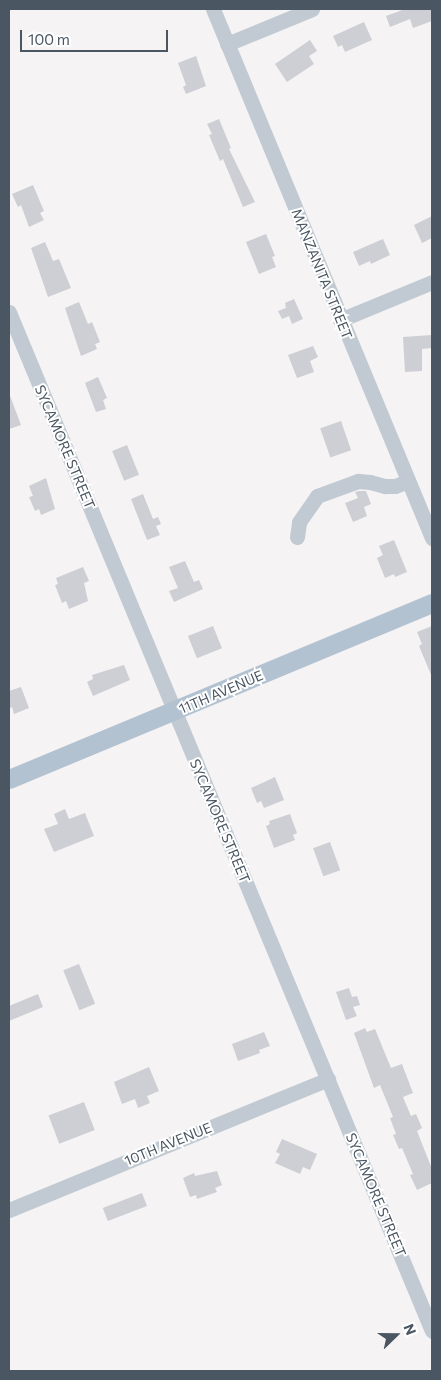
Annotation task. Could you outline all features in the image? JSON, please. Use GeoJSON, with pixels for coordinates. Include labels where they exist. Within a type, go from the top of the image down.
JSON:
{"type":"FeatureCollection","features":[{"type":"Feature","properties":{"kind":"main road","name":"11TH AVENUE"},"geometry":{"type":"LineString","coordinates":[[9,779],[432,603]]}},
{"type":"Feature","properties":{"kind":"street","name":"MANZANITA STREET"},"geometry":{"type":"LineString","coordinates":[[213,9],[340,320],[432,538]]}},
{"type":"Feature","properties":{"kind":"street"},"geometry":{"type":"LineString","coordinates":[[227,44],[312,9]]}},
{"type":"Feature","properties":{"kind":"street"},"geometry":{"type":"LineString","coordinates":[[340,320],[432,282]]}},
{"type":"Feature","properties":{"kind":"street","name":"SYCAMORE STREET"},"geometry":{"type":"LineString","coordinates":[[9,312],[15,347],[174,711],[432,1331]]}},
{"type":"Feature","properties":{"kind":"street"},"geometry":{"type":"LineString","coordinates":[[297,537],[299,522],[317,496],[358,481],[395,486],[408,481]]}},
{"type":"Feature","properties":{"kind":"street","name":"10TH AVENUE"},"geometry":{"type":"LineString","coordinates":[[9,1210],[328,1079]]}},
{"type":"Feature","properties":{"kind":"building"},"geometry":{"type":"Polygon","coordinates":[[[405,9],[432,9],[432,21],[413,28],[410,19],[390,27],[386,16],[405,9]]]}},
{"type":"Feature","properties":{"kind":"building"},"geometry":{"type":"Polygon","coordinates":[[[364,22],[372,40],[345,52],[342,45],[338,47],[333,36],[364,22]]]}},
{"type":"Feature","properties":{"kind":"building"},"geometry":{"type":"Polygon","coordinates":[[[310,40],[317,51],[309,56],[314,64],[287,82],[275,64],[310,40]]]}},
{"type":"Feature","properties":{"kind":"building"},"geometry":{"type":"Polygon","coordinates":[[[196,56],[206,86],[186,94],[183,87],[186,85],[178,63],[196,56]]]}},
{"type":"Feature","properties":{"kind":"building"},"geometry":{"type":"Polygon","coordinates":[[[219,119],[231,148],[229,149],[255,202],[243,207],[223,159],[220,161],[209,135],[212,134],[207,124],[219,119]]]}},
{"type":"Feature","properties":{"kind":"building"},"geometry":{"type":"Polygon","coordinates":[[[33,185],[44,211],[40,213],[44,220],[29,227],[21,205],[18,207],[12,194],[33,185]]]}},
{"type":"Feature","properties":{"kind":"building"},"geometry":{"type":"Polygon","coordinates":[[[432,216],[432,238],[422,243],[414,225],[432,216]]]}},
{"type":"Feature","properties":{"kind":"building"},"geometry":{"type":"Polygon","coordinates":[[[266,234],[275,256],[272,257],[276,267],[259,274],[246,242],[266,234]]]}},
{"type":"Feature","properties":{"kind":"building"},"geometry":{"type":"Polygon","coordinates":[[[383,239],[390,255],[371,264],[370,261],[359,266],[353,252],[383,239]]]}},
{"type":"Feature","properties":{"kind":"building"},"geometry":{"type":"Polygon","coordinates":[[[45,242],[53,261],[59,259],[71,288],[48,297],[31,248],[45,242]]]}},
{"type":"Feature","properties":{"kind":"building"},"geometry":{"type":"Polygon","coordinates":[[[294,299],[303,319],[292,324],[289,316],[282,319],[278,311],[286,308],[285,303],[294,299]]]}},
{"type":"Feature","properties":{"kind":"building"},"geometry":{"type":"Polygon","coordinates":[[[79,302],[88,324],[92,322],[100,342],[95,344],[97,349],[81,356],[65,308],[79,302]]]}},
{"type":"Feature","properties":{"kind":"building"},"geometry":{"type":"Polygon","coordinates":[[[432,335],[432,348],[422,349],[422,371],[405,372],[403,337],[432,335]]]}},
{"type":"Feature","properties":{"kind":"building"},"geometry":{"type":"Polygon","coordinates":[[[313,346],[318,357],[310,361],[314,372],[297,378],[288,355],[313,346]]]}},
{"type":"Feature","properties":{"kind":"building"},"geometry":{"type":"Polygon","coordinates":[[[98,377],[107,398],[103,400],[106,409],[96,412],[85,383],[98,377]]]}},
{"type":"Feature","properties":{"kind":"building"},"geometry":{"type":"Polygon","coordinates":[[[9,393],[21,425],[9,429],[9,393]]]}},
{"type":"Feature","properties":{"kind":"building"},"geometry":{"type":"Polygon","coordinates":[[[341,421],[351,450],[330,457],[320,428],[341,421]]]}},
{"type":"Feature","properties":{"kind":"building"},"geometry":{"type":"Polygon","coordinates":[[[127,445],[139,475],[124,481],[112,451],[127,445]]]}},
{"type":"Feature","properties":{"kind":"building"},"geometry":{"type":"Polygon","coordinates":[[[46,478],[55,509],[41,515],[39,509],[35,511],[29,497],[33,496],[29,486],[46,478]]]}},
{"type":"Feature","properties":{"kind":"building"},"geometry":{"type":"Polygon","coordinates":[[[366,491],[371,504],[364,507],[367,516],[353,522],[345,503],[358,498],[355,492],[366,491]]]}},
{"type":"Feature","properties":{"kind":"building"},"geometry":{"type":"Polygon","coordinates":[[[143,494],[153,519],[158,517],[161,524],[156,526],[160,535],[147,540],[131,499],[143,494]]]}},
{"type":"Feature","properties":{"kind":"building"},"geometry":{"type":"Polygon","coordinates":[[[394,540],[407,572],[395,577],[394,574],[385,578],[377,558],[383,555],[379,546],[394,540]]]}},
{"type":"Feature","properties":{"kind":"building"},"geometry":{"type":"Polygon","coordinates":[[[185,561],[194,582],[199,580],[203,589],[174,602],[169,591],[178,588],[169,567],[185,561]]]}},
{"type":"Feature","properties":{"kind":"building"},"geometry":{"type":"Polygon","coordinates":[[[83,567],[89,581],[84,583],[88,601],[69,609],[66,601],[62,603],[55,585],[58,584],[56,578],[83,567]]]}},
{"type":"Feature","properties":{"kind":"building"},"geometry":{"type":"Polygon","coordinates":[[[213,626],[222,648],[197,658],[188,636],[213,626]]]}},
{"type":"Feature","properties":{"kind":"building"},"geometry":{"type":"Polygon","coordinates":[[[432,626],[432,677],[419,646],[422,644],[417,632],[432,626]]]}},
{"type":"Feature","properties":{"kind":"building"},"geometry":{"type":"Polygon","coordinates":[[[124,665],[130,680],[93,696],[87,682],[93,679],[92,675],[124,665]]]}},
{"type":"Feature","properties":{"kind":"building"},"geometry":{"type":"Polygon","coordinates":[[[21,687],[29,708],[14,714],[12,707],[9,709],[9,691],[21,687]]]}},
{"type":"Feature","properties":{"kind":"building"},"geometry":{"type":"Polygon","coordinates":[[[275,777],[284,800],[264,808],[261,801],[257,803],[251,788],[275,777]]]}},
{"type":"Feature","properties":{"kind":"building"},"geometry":{"type":"Polygon","coordinates":[[[65,809],[69,819],[85,813],[94,836],[54,852],[44,829],[58,824],[54,814],[65,809]]]}},
{"type":"Feature","properties":{"kind":"building"},"geometry":{"type":"Polygon","coordinates":[[[290,814],[297,833],[293,835],[295,840],[274,848],[266,826],[270,824],[269,821],[290,814]]]}},
{"type":"Feature","properties":{"kind":"building"},"geometry":{"type":"Polygon","coordinates":[[[330,842],[340,870],[323,876],[313,848],[330,842]]]}},
{"type":"Feature","properties":{"kind":"building"},"geometry":{"type":"Polygon","coordinates":[[[79,964],[95,1004],[79,1010],[63,970],[79,964]]]}},
{"type":"Feature","properties":{"kind":"building"},"geometry":{"type":"Polygon","coordinates":[[[349,988],[352,997],[357,996],[360,1005],[353,1007],[357,1016],[346,1020],[336,992],[349,988]]]}},
{"type":"Feature","properties":{"kind":"building"},"geometry":{"type":"Polygon","coordinates":[[[38,994],[43,1007],[9,1021],[9,1006],[38,994]]]}},
{"type":"Feature","properties":{"kind":"building"},"geometry":{"type":"Polygon","coordinates":[[[365,1028],[367,1032],[375,1029],[391,1068],[402,1064],[413,1093],[403,1097],[411,1116],[416,1114],[422,1128],[417,1131],[432,1169],[432,1183],[417,1190],[410,1175],[413,1174],[402,1148],[399,1149],[393,1135],[396,1134],[390,1118],[393,1117],[380,1085],[374,1088],[354,1033],[365,1028]]]}},
{"type":"Feature","properties":{"kind":"building"},"geometry":{"type":"Polygon","coordinates":[[[264,1032],[270,1046],[259,1050],[260,1053],[238,1061],[232,1044],[264,1032]]]}},
{"type":"Feature","properties":{"kind":"building"},"geometry":{"type":"Polygon","coordinates":[[[149,1067],[159,1091],[147,1096],[150,1103],[138,1108],[135,1099],[122,1104],[114,1082],[149,1067]]]}},
{"type":"Feature","properties":{"kind":"building"},"geometry":{"type":"Polygon","coordinates":[[[84,1102],[95,1130],[59,1144],[49,1116],[84,1102]]]}},
{"type":"Feature","properties":{"kind":"building"},"geometry":{"type":"Polygon","coordinates":[[[282,1139],[317,1154],[310,1170],[303,1167],[300,1174],[275,1163],[280,1154],[276,1152],[282,1139]]]}},
{"type":"Feature","properties":{"kind":"building"},"geometry":{"type":"Polygon","coordinates":[[[217,1171],[222,1185],[215,1188],[217,1192],[197,1199],[196,1195],[190,1197],[183,1178],[194,1173],[195,1176],[217,1171]]]}},
{"type":"Feature","properties":{"kind":"building"},"geometry":{"type":"Polygon","coordinates":[[[142,1193],[147,1206],[108,1221],[103,1208],[142,1193]]]}}]}
